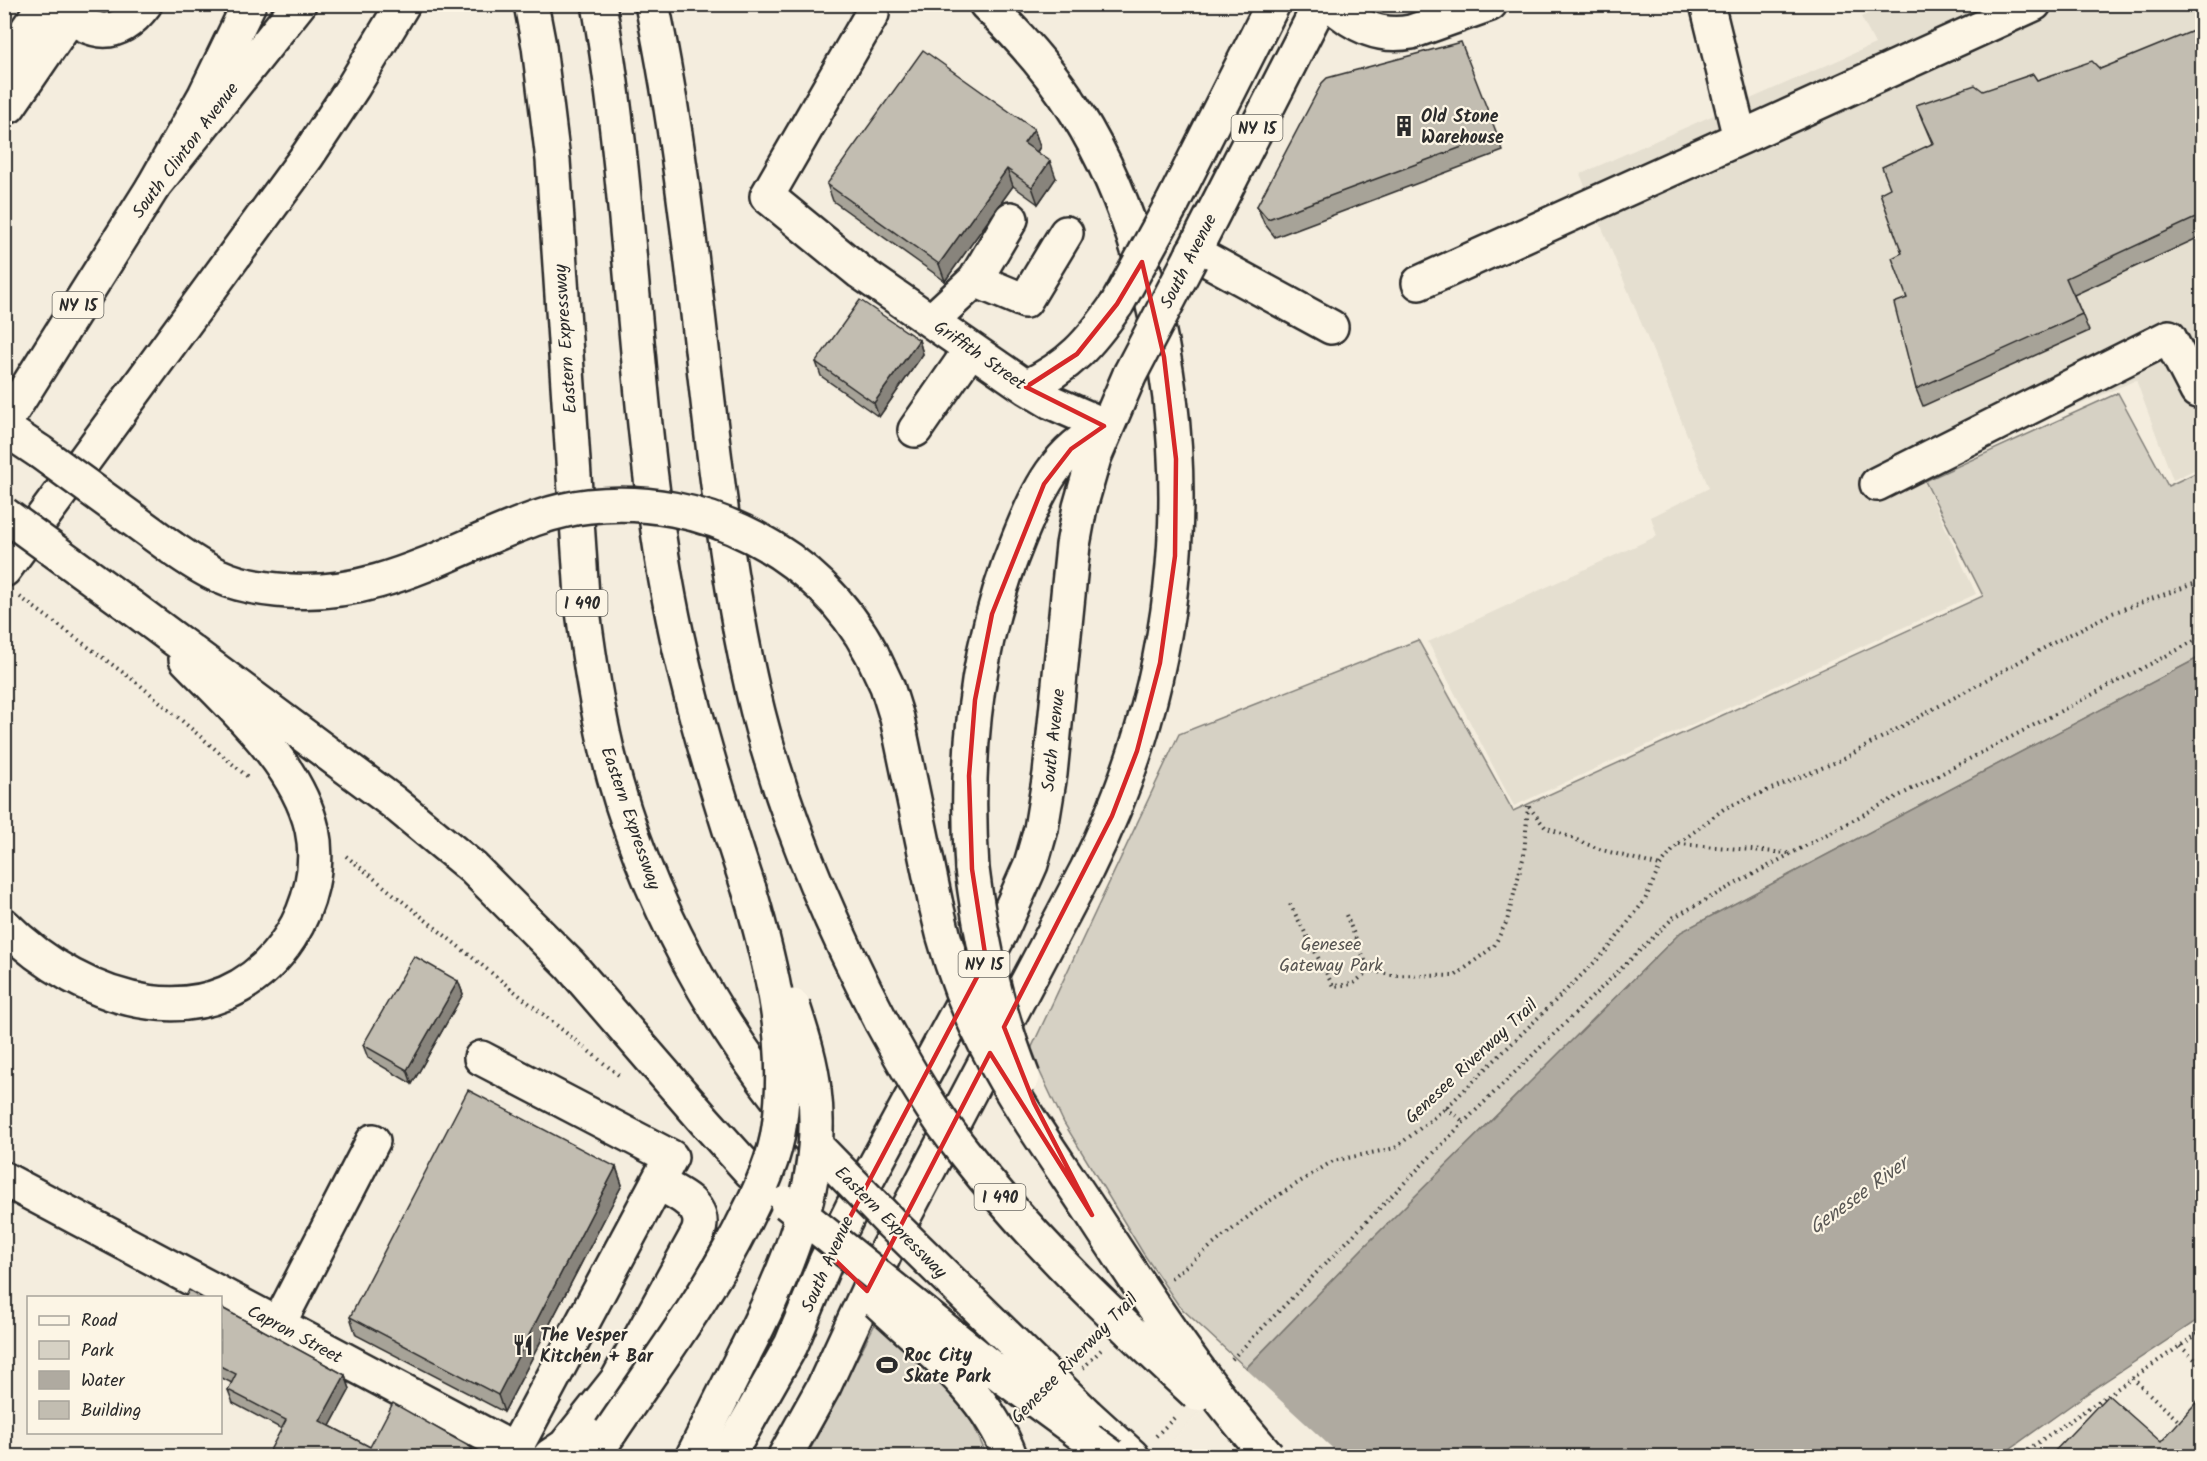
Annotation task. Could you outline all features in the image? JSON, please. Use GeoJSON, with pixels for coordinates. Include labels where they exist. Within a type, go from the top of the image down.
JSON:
{"type":"FeatureCollection","features":[{"type":"Feature","properties":{"kind":"main road"},"geometry":{"type":"LineString","coordinates":[[56,9],[94,30],[114,30],[132,19],[145,4]]}},
{"type":"Feature","properties":{"kind":"main road"},"geometry":{"type":"LineString","coordinates":[[153,188],[205,95],[249,4]]}},
{"type":"Feature","properties":{"kind":"main road","name":"South Clinton Avenue"},"geometry":{"type":"LineString","coordinates":[[4,426],[153,188],[299,4]]}},
{"type":"Feature","properties":{"kind":"main road","name":"Eastern Expressway"},"geometry":{"type":"LineString","coordinates":[[531,4],[539,46],[552,160],[583,611],[590,669],[608,753],[640,854],[680,944],[723,1022],[754,1068],[816,1146],[949,1281],[1142,1448]]}},
{"type":"Feature","properties":{"kind":"main road"},"geometry":{"type":"LineString","coordinates":[[599,4],[616,120],[655,508],[666,585],[698,728],[750,889],[792,1002],[809,1058],[815,1092],[815,1141],[803,1211],[784,1269],[759,1325],[693,1456]]}},
{"type":"Feature","properties":{"kind":"main road","name":"I 490"},"geometry":{"type":"LineString","coordinates":[[652,4],[674,130],[731,580],[753,693],[767,747],[803,854],[849,960],[881,1021],[932,1107],[965,1154],[1000,1197],[1085,1289],[1267,1456]]}},
{"type":"Feature","properties":{"kind":"main road"},"geometry":{"type":"LineString","coordinates":[[786,1456],[824,1386],[887,1249],[1113,816],[1149,709],[1160,663],[1170,603],[1177,512],[1173,416],[1160,333],[1137,244],[1104,164],[1075,110],[1040,61],[986,4]]}},
{"type":"Feature","properties":{"kind":"main road"},"geometry":{"type":"LineString","coordinates":[[1026,387],[1066,364],[1092,337],[1117,304],[1146,255],[1273,4]]}},
{"type":"Feature","properties":{"kind":"main road","name":"South Avenue"},"geometry":{"type":"LineString","coordinates":[[728,1456],[791,1345],[826,1261],[853,1206],[1000,934],[1031,864],[1041,829],[1050,774],[1077,525],[1084,489],[1106,426],[1130,374],[1320,4]]}},
{"type":"Feature","properties":{"kind":"main road"},"geometry":{"type":"LineString","coordinates":[[1331,4],[1365,28],[1388,34],[1411,32],[1490,4]]}},
{"type":"Feature","properties":{"kind":"main road"},"geometry":{"type":"LineString","coordinates":[[1707,4],[1740,138]]}},
{"type":"Feature","properties":{"kind":"main road"},"geometry":{"type":"LineString","coordinates":[[1419,283],[2034,4]]}},
{"type":"Feature","properties":{"kind":"main road"},"geometry":{"type":"LineString","coordinates":[[4,63],[56,9]]}},
{"type":"Feature","properties":{"kind":"main road"},"geometry":{"type":"LineString","coordinates":[[9,106],[56,9]]}},
{"type":"Feature","properties":{"kind":"main road"},"geometry":{"type":"LineString","coordinates":[[9,581],[308,155],[399,12]]}},
{"type":"Feature","properties":{"kind":"main road","name":"Griffith Street"},"geometry":{"type":"LineString","coordinates":[[872,14],[767,196],[860,272],[1026,387],[1051,402],[1106,426]]}},
{"type":"Feature","properties":{"kind":"main road"},"geometry":{"type":"LineString","coordinates":[[931,321],[975,279],[1011,219]]}},
{"type":"Feature","properties":{"kind":"main road"},"geometry":{"type":"LineString","coordinates":[[975,279],[1025,301],[1066,233]]}},
{"type":"Feature","properties":{"kind":"main road"},"geometry":{"type":"LineString","coordinates":[[1192,255],[1331,327]]}},
{"type":"Feature","properties":{"kind":"main road"},"geometry":{"type":"LineString","coordinates":[[1876,484],[2169,337],[2197,392]]}},
{"type":"Feature","properties":{"kind":"main road"},"geometry":{"type":"LineString","coordinates":[[915,430],[971,349]]}},
{"type":"Feature","properties":{"kind":"main road"},"geometry":{"type":"LineString","coordinates":[[4,426],[172,548],[205,569],[233,582],[249,586],[297,592],[327,591],[372,584],[399,576],[539,516],[590,506],[624,504],[658,506],[709,517],[772,546],[803,571],[856,626],[887,686],[897,718],[936,905],[952,966],[985,1043],[1025,1113],[1177,1341],[1267,1456]]}},
{"type":"Feature","properties":{"kind":"main road"},"geometry":{"type":"LineString","coordinates":[[1092,1215],[1034,1103],[1007,1036],[988,971],[978,919],[972,869],[969,776],[972,717],[979,673],[997,597],[1028,517],[1053,469],[1081,441],[1106,426]]}},
{"type":"Feature","properties":{"kind":"main road"},"geometry":{"type":"LineString","coordinates":[[4,514],[393,802],[473,868],[570,965],[705,1121],[839,1264],[961,1380],[992,1418],[1010,1456]]}},
{"type":"Feature","properties":{"kind":"main road"},"geometry":{"type":"LineString","coordinates":[[4,925],[25,944],[56,966],[90,985],[138,1001],[186,1004],[216,997],[258,974],[278,954],[295,930],[304,909],[314,871],[314,844],[308,817],[293,784],[268,749],[227,702],[130,606]]}},
{"type":"Feature","properties":{"kind":"main road"},"geometry":{"type":"LineString","coordinates":[[602,1444],[722,1265],[753,1204],[774,1151],[781,1113],[783,1049],[773,978],[750,889]]}},
{"type":"Feature","properties":{"kind":"main road"},"geometry":{"type":"LineString","coordinates":[[481,1058],[671,1157],[518,1454]]}},
{"type":"Feature","properties":{"kind":"main road"},"geometry":{"type":"LineString","coordinates":[[278,1325],[373,1141]]}},
{"type":"Feature","properties":{"kind":"main road"},"geometry":{"type":"LineString","coordinates":[[752,1172],[793,1208],[978,1357],[1112,1456]]}},
{"type":"Feature","properties":{"kind":"main road","name":"Capron Street"},"geometry":{"type":"LineString","coordinates":[[4,1179],[518,1454]]}},
{"type":"Feature","properties":{"kind":"main road"},"geometry":{"type":"LineString","coordinates":[[550,1456],[566,1446],[618,1379],[698,1233],[701,1220],[696,1208],[682,1196],[657,1183]]}},
{"type":"Feature","properties":{"kind":"path"},"geometry":{"type":"LineString","coordinates":[[9,581],[157,699],[251,780]]}},
{"type":"Feature","properties":{"kind":"path","name":"Genesee Riverway Trail"},"geometry":{"type":"LineString","coordinates":[[1171,1278],[1263,1205],[1333,1161],[1395,1148],[1446,1108],[1608,949],[1645,900],[1660,866],[1678,844],[1725,808],[1841,760],[2112,613],[2202,581]]}},
{"type":"Feature","properties":{"kind":"path"},"geometry":{"type":"LineString","coordinates":[[1226,1364],[1464,1122],[1674,917],[2202,637]]}},
{"type":"Feature","properties":{"kind":"path"},"geometry":{"type":"LineString","coordinates":[[1369,970],[1390,975],[1455,976],[1494,946],[1507,921],[1524,855],[1528,806],[1545,827],[1599,849],[1660,866]]}},
{"type":"Feature","properties":{"kind":"path"},"geometry":{"type":"LineString","coordinates":[[1678,844],[1790,854]]}},
{"type":"Feature","properties":{"kind":"path"},"geometry":{"type":"LineString","coordinates":[[340,852],[629,1083]]}},
{"type":"Feature","properties":{"kind":"path"},"geometry":{"type":"LineString","coordinates":[[1290,904],[1333,986],[1353,984],[1369,970]]}},
{"type":"Feature","properties":{"kind":"path"},"geometry":{"type":"LineString","coordinates":[[1346,915],[1369,970]]}},
{"type":"Feature","properties":{"kind":"path"},"geometry":{"type":"LineString","coordinates":[[1446,1108],[1464,1122]]}},
{"type":"Feature","properties":{"kind":"path"},"geometry":{"type":"LineString","coordinates":[[2018,1456],[2202,1331]]}},
{"type":"Feature","properties":{"kind":"path","name":"Genesee Riverway Trail"},"geometry":{"type":"LineString","coordinates":[[1080,1372],[1105,1346]]}},
{"type":"Feature","properties":{"kind":"path"},"geometry":{"type":"LineString","coordinates":[[2180,1346],[2202,1366]]}},
{"type":"Feature","properties":{"kind":"path"},"geometry":{"type":"LineString","coordinates":[[2132,1378],[2184,1426]]}},
{"type":"Feature","properties":{"kind":"path"},"geometry":{"type":"LineString","coordinates":[[1142,1448],[1177,1415]]}},
{"type":"Feature","properties":{"kind":"highlighted area"},"geometry":{"type":"Polygon","coordinates":[[[1142,262],[1164,357],[1176,459],[1175,556],[1160,663],[1137,751],[1112,816],[1004,1027],[1034,1103],[1092,1215],[990,1053],[867,1291],[830,1255],[986,960],[972,869],[969,776],[975,700],[992,614],[1044,484],[1071,449],[1104,426],[1026,387],[1077,354],[1117,304],[1142,262]]]}},
{"type":"Feature","properties":{"kind":"shaded area"},"geometry":{"type":"Polygon","coordinates":[[[1888,5],[2202,5],[2202,466],[2173,480],[2136,380],[1921,475],[1976,594],[1514,806],[1428,642],[1657,536],[1651,517],[1709,488],[1580,174],[1875,44],[1861,17],[1888,5]]]}},
{"type":"Feature","properties":{"kind":"green space","name":"Genesee Gateway Park"},"geometry":{"type":"Polygon","coordinates":[[[2118,393],[2168,486],[2202,470],[2202,656],[1681,932],[1362,1249],[1246,1368],[1179,1306],[1143,1253],[1064,1123],[1030,1051],[1179,734],[1418,640],[1513,811],[1983,596],[1925,481],[2118,393]]]}},
{"type":"Feature","properties":{"kind":"green space","name":"Roc City Skate Park"},"geometry":{"type":"Polygon","coordinates":[[[875,1324],[965,1406],[987,1456],[807,1456],[875,1324]]]}},
{"type":"Feature","properties":{"kind":"water","name":"Genesee River"},"geometry":{"type":"Polygon","coordinates":[[[2202,656],[2202,1317],[2095,1388],[2000,1456],[1161,1456],[1362,1249],[1681,932],[2202,656]]]}},
{"type":"Feature","properties":{"kind":"pier"},"geometry":{"type":"Polygon","coordinates":[[[1243,1366],[1341,1456],[1158,1456],[1243,1366]]]}},
{"type":"Feature","properties":{"kind":"building"},"geometry":{"type":"Polygon","coordinates":[[[2198,29],[2202,37],[2202,215],[2066,278],[2082,314],[1916,389],[1894,303],[1907,298],[1892,258],[1902,253],[1880,193],[1890,188],[1882,167],[1934,143],[1916,105],[1975,85],[1983,91],[2033,74],[2037,80],[2092,61],[2100,69],[2198,29]]]}},
{"type":"Feature","properties":{"kind":"building","name":"Old Stone Warehouse"},"geometry":{"type":"Polygon","coordinates":[[[1461,42],[1497,134],[1268,219],[1257,206],[1322,83],[1327,78],[1461,42]]]}},
{"type":"Feature","properties":{"kind":"building"},"geometry":{"type":"Polygon","coordinates":[[[923,50],[1034,129],[1024,143],[1050,161],[1032,187],[1007,169],[939,264],[827,184],[923,50]]]}},
{"type":"Feature","properties":{"kind":"building"},"geometry":{"type":"Polygon","coordinates":[[[860,300],[919,340],[874,403],[816,362],[860,300]]]}},
{"type":"Feature","properties":{"kind":"building"},"geometry":{"type":"Polygon","coordinates":[[[414,956],[458,981],[407,1070],[363,1045],[414,956]]]}},
{"type":"Feature","properties":{"kind":"building"},"geometry":{"type":"Polygon","coordinates":[[[468,1090],[616,1167],[498,1395],[350,1317],[468,1090]]]}},
{"type":"Feature","properties":{"kind":"building"},"geometry":{"type":"Polygon","coordinates":[[[189,1290],[200,1296],[186,1296],[189,1290]]]}},
{"type":"Feature","properties":{"kind":"building"},"geometry":{"type":"Polygon","coordinates":[[[222,1308],[345,1375],[320,1421],[370,1447],[393,1403],[472,1448],[467,1456],[267,1456],[286,1420],[228,1390],[236,1374],[222,1367],[222,1308]]]}},
{"type":"Feature","properties":{"kind":"building"},"geometry":{"type":"Polygon","coordinates":[[[2108,1395],[2161,1442],[2202,1396],[2202,1456],[2050,1456],[2108,1395]]]}},
{"type":"Feature","properties":{"kind":"place","name":"Old Stone Warehouse"},"geometry":{"type":"Point","coordinates":[1404,126]}},
{"type":"Feature","properties":{"kind":"place","name":"The Vesper Kitchen + Bar"},"geometry":{"type":"Point","coordinates":[523,1345]}},
{"type":"Feature","properties":{"kind":"place","name":"Roc City Skate Park"},"geometry":{"type":"Point","coordinates":[887,1365]}}]}
